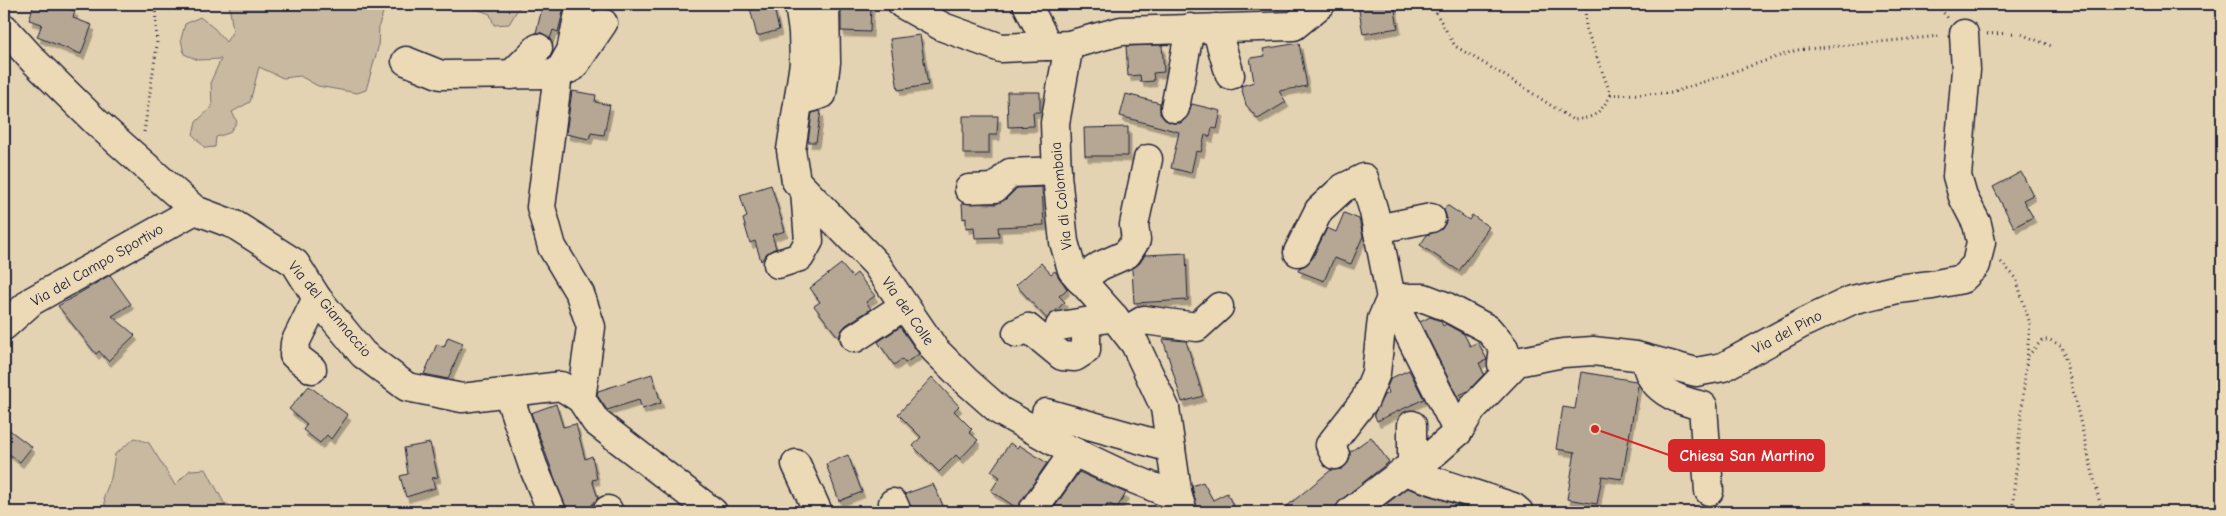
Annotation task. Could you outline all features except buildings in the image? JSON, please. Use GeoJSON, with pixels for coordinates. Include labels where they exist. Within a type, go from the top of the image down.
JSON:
{"type":"FeatureCollection","features":[{"type":"Feature","properties":{"kind":"street"},"geometry":{"type":"LineString","coordinates":[[580,4],[571,51],[558,74],[541,206],[552,247],[580,294],[591,327],[581,399]]}},
{"type":"Feature","properties":{"kind":"street","name":"Via del Colle"},"geometry":{"type":"LineString","coordinates":[[798,4],[803,32],[804,63],[791,150],[796,181],[876,264],[935,350],[970,395],[1074,452],[1180,504]]}},
{"type":"Feature","properties":{"kind":"street"},"geometry":{"type":"LineString","coordinates":[[799,101],[822,94],[826,62],[825,4]]}},
{"type":"Feature","properties":{"kind":"street"},"geometry":{"type":"LineString","coordinates":[[902,4],[943,27],[1001,48],[1058,46],[1121,30],[1219,22],[1294,26],[1320,4]]}},
{"type":"Feature","properties":{"kind":"street"},"geometry":{"type":"LineString","coordinates":[[1027,4],[1058,46]]}},
{"type":"Feature","properties":{"kind":"street"},"geometry":{"type":"LineString","coordinates":[[406,61],[441,75],[558,74],[573,67],[603,22]]}},
{"type":"Feature","properties":{"kind":"street"},"geometry":{"type":"LineString","coordinates":[[1219,22],[1230,75]]}},
{"type":"Feature","properties":{"kind":"street"},"geometry":{"type":"LineString","coordinates":[[1175,108],[1219,22]]}},
{"type":"Feature","properties":{"kind":"street","name":"Via del Giannaccio"},"geometry":{"type":"LineString","coordinates":[[4,28],[34,61],[195,210],[235,225],[295,263],[316,298],[363,354],[407,387],[462,398],[561,386],[581,399],[596,422],[710,511]]}},
{"type":"Feature","properties":{"kind":"street","name":"Via del Pino"},"geometry":{"type":"LineString","coordinates":[[1350,512],[1408,469],[1434,453],[1458,432],[1472,409],[1517,362],[1563,353],[1593,351],[1646,359],[1696,372],[1723,367],[1805,322],[1852,300],[1898,289],[1962,279],[1976,266],[1981,242],[1977,224],[1963,197],[1957,176],[1966,70],[1964,34]]}},
{"type":"Feature","properties":{"kind":"street","name":"Via di Colombaia"},"geometry":{"type":"LineString","coordinates":[[1058,46],[1055,123],[1056,171],[1064,242],[1072,270],[1110,323],[1135,344],[1165,408],[1180,504]]}},
{"type":"Feature","properties":{"kind":"street"},"geometry":{"type":"LineString","coordinates":[[511,75],[538,48]]}},
{"type":"Feature","properties":{"kind":"street"},"geometry":{"type":"LineString","coordinates":[[1080,280],[1100,266],[1127,254],[1136,240],[1134,226],[1148,159]]}},
{"type":"Feature","properties":{"kind":"street"},"geometry":{"type":"LineString","coordinates":[[969,189],[995,188],[1010,173],[1056,171]]}},
{"type":"Feature","properties":{"kind":"street"},"geometry":{"type":"LineString","coordinates":[[1298,252],[1319,210],[1343,188],[1364,178],[1391,298],[1458,432]]}},
{"type":"Feature","properties":{"kind":"street"},"geometry":{"type":"LineString","coordinates":[[778,264],[800,256],[809,241],[805,191]]}},
{"type":"Feature","properties":{"kind":"street","name":"Via del Campo Sportivo"},"geometry":{"type":"LineString","coordinates":[[4,326],[32,300],[195,210]]}},
{"type":"Feature","properties":{"kind":"street"},"geometry":{"type":"LineString","coordinates":[[1377,229],[1431,218]]}},
{"type":"Feature","properties":{"kind":"street"},"geometry":{"type":"LineString","coordinates":[[312,369],[294,355],[295,343],[316,298]]}},
{"type":"Feature","properties":{"kind":"street"},"geometry":{"type":"LineString","coordinates":[[1391,298],[1424,298],[1445,306],[1488,329],[1504,348],[1502,364]]}},
{"type":"Feature","properties":{"kind":"street"},"geometry":{"type":"LineString","coordinates":[[1335,455],[1330,445],[1365,400],[1376,372],[1382,319],[1391,298]]}},
{"type":"Feature","properties":{"kind":"street"},"geometry":{"type":"LineString","coordinates":[[855,338],[904,306]]}},
{"type":"Feature","properties":{"kind":"street"},"geometry":{"type":"LineString","coordinates":[[1060,326],[1144,320],[1197,327],[1219,307]]}},
{"type":"Feature","properties":{"kind":"street"},"geometry":{"type":"LineString","coordinates":[[1017,334],[1028,328],[1062,356],[1075,357],[1086,350],[1086,331],[1110,323]]}},
{"type":"Feature","properties":{"kind":"street"},"geometry":{"type":"LineString","coordinates":[[1646,359],[1649,374],[1661,390],[1683,402],[1703,406],[1709,491]]}},
{"type":"Feature","properties":{"kind":"street"},"geometry":{"type":"LineString","coordinates":[[508,393],[533,466],[552,512]]}},
{"type":"Feature","properties":{"kind":"street"},"geometry":{"type":"LineString","coordinates":[[1046,413],[1171,448]]}},
{"type":"Feature","properties":{"kind":"street"},"geometry":{"type":"LineString","coordinates":[[1412,425],[1408,469],[1513,507],[1519,512]]}},
{"type":"Feature","properties":{"kind":"street"},"geometry":{"type":"LineString","coordinates":[[1032,512],[1074,452]]}},
{"type":"Feature","properties":{"kind":"street"},"geometry":{"type":"LineString","coordinates":[[796,464],[818,512]]}},
{"type":"Feature","properties":{"kind":"path"},"geometry":{"type":"LineString","coordinates":[[138,159],[145,128],[157,45],[155,4]]}},
{"type":"Feature","properties":{"kind":"path"},"geometry":{"type":"LineString","coordinates":[[1430,4],[1455,46],[1573,120],[1589,119],[1601,111],[1611,95]]}},
{"type":"Feature","properties":{"kind":"path"},"geometry":{"type":"LineString","coordinates":[[1585,4],[1586,28],[1611,95]]}},
{"type":"Feature","properties":{"kind":"path"},"geometry":{"type":"LineString","coordinates":[[1611,95],[1671,92],[1797,50],[1964,34],[2018,33],[2054,47]]}},
{"type":"Feature","properties":{"kind":"path"},"geometry":{"type":"LineString","coordinates":[[1981,242],[2016,278],[2030,324],[2012,512]]}},
{"type":"Feature","properties":{"kind":"path"},"geometry":{"type":"LineString","coordinates":[[2028,357],[2042,340],[2050,340],[2062,346],[2102,512]]}},
{"type":"Feature","properties":{"kind":"shaded area"},"geometry":{"type":"Polygon","coordinates":[[[229,4],[386,4],[379,25],[378,48],[366,90],[357,93],[318,86],[300,76],[283,78],[259,67],[250,102],[232,112],[237,122],[229,133],[216,137],[215,147],[205,148],[193,135],[196,122],[212,107],[211,81],[221,59],[198,60],[184,54],[181,39],[185,24],[200,17],[215,29],[226,42],[233,31],[229,4]]]}},
{"type":"Feature","properties":{"kind":"shaded area"},"geometry":{"type":"Polygon","coordinates":[[[461,4],[521,4],[509,24],[494,25],[490,14],[463,7],[461,4]]]}},
{"type":"Feature","properties":{"kind":"shaded area"},"geometry":{"type":"Polygon","coordinates":[[[135,438],[149,443],[175,485],[190,470],[206,469],[224,503],[245,512],[106,512],[104,496],[111,478],[115,454],[135,438]]]}},
{"type":"Feature","properties":{"kind":"place","name":"Chiesa San Martino"},"geometry":{"type":"Point","coordinates":[1595,429]}}]}
